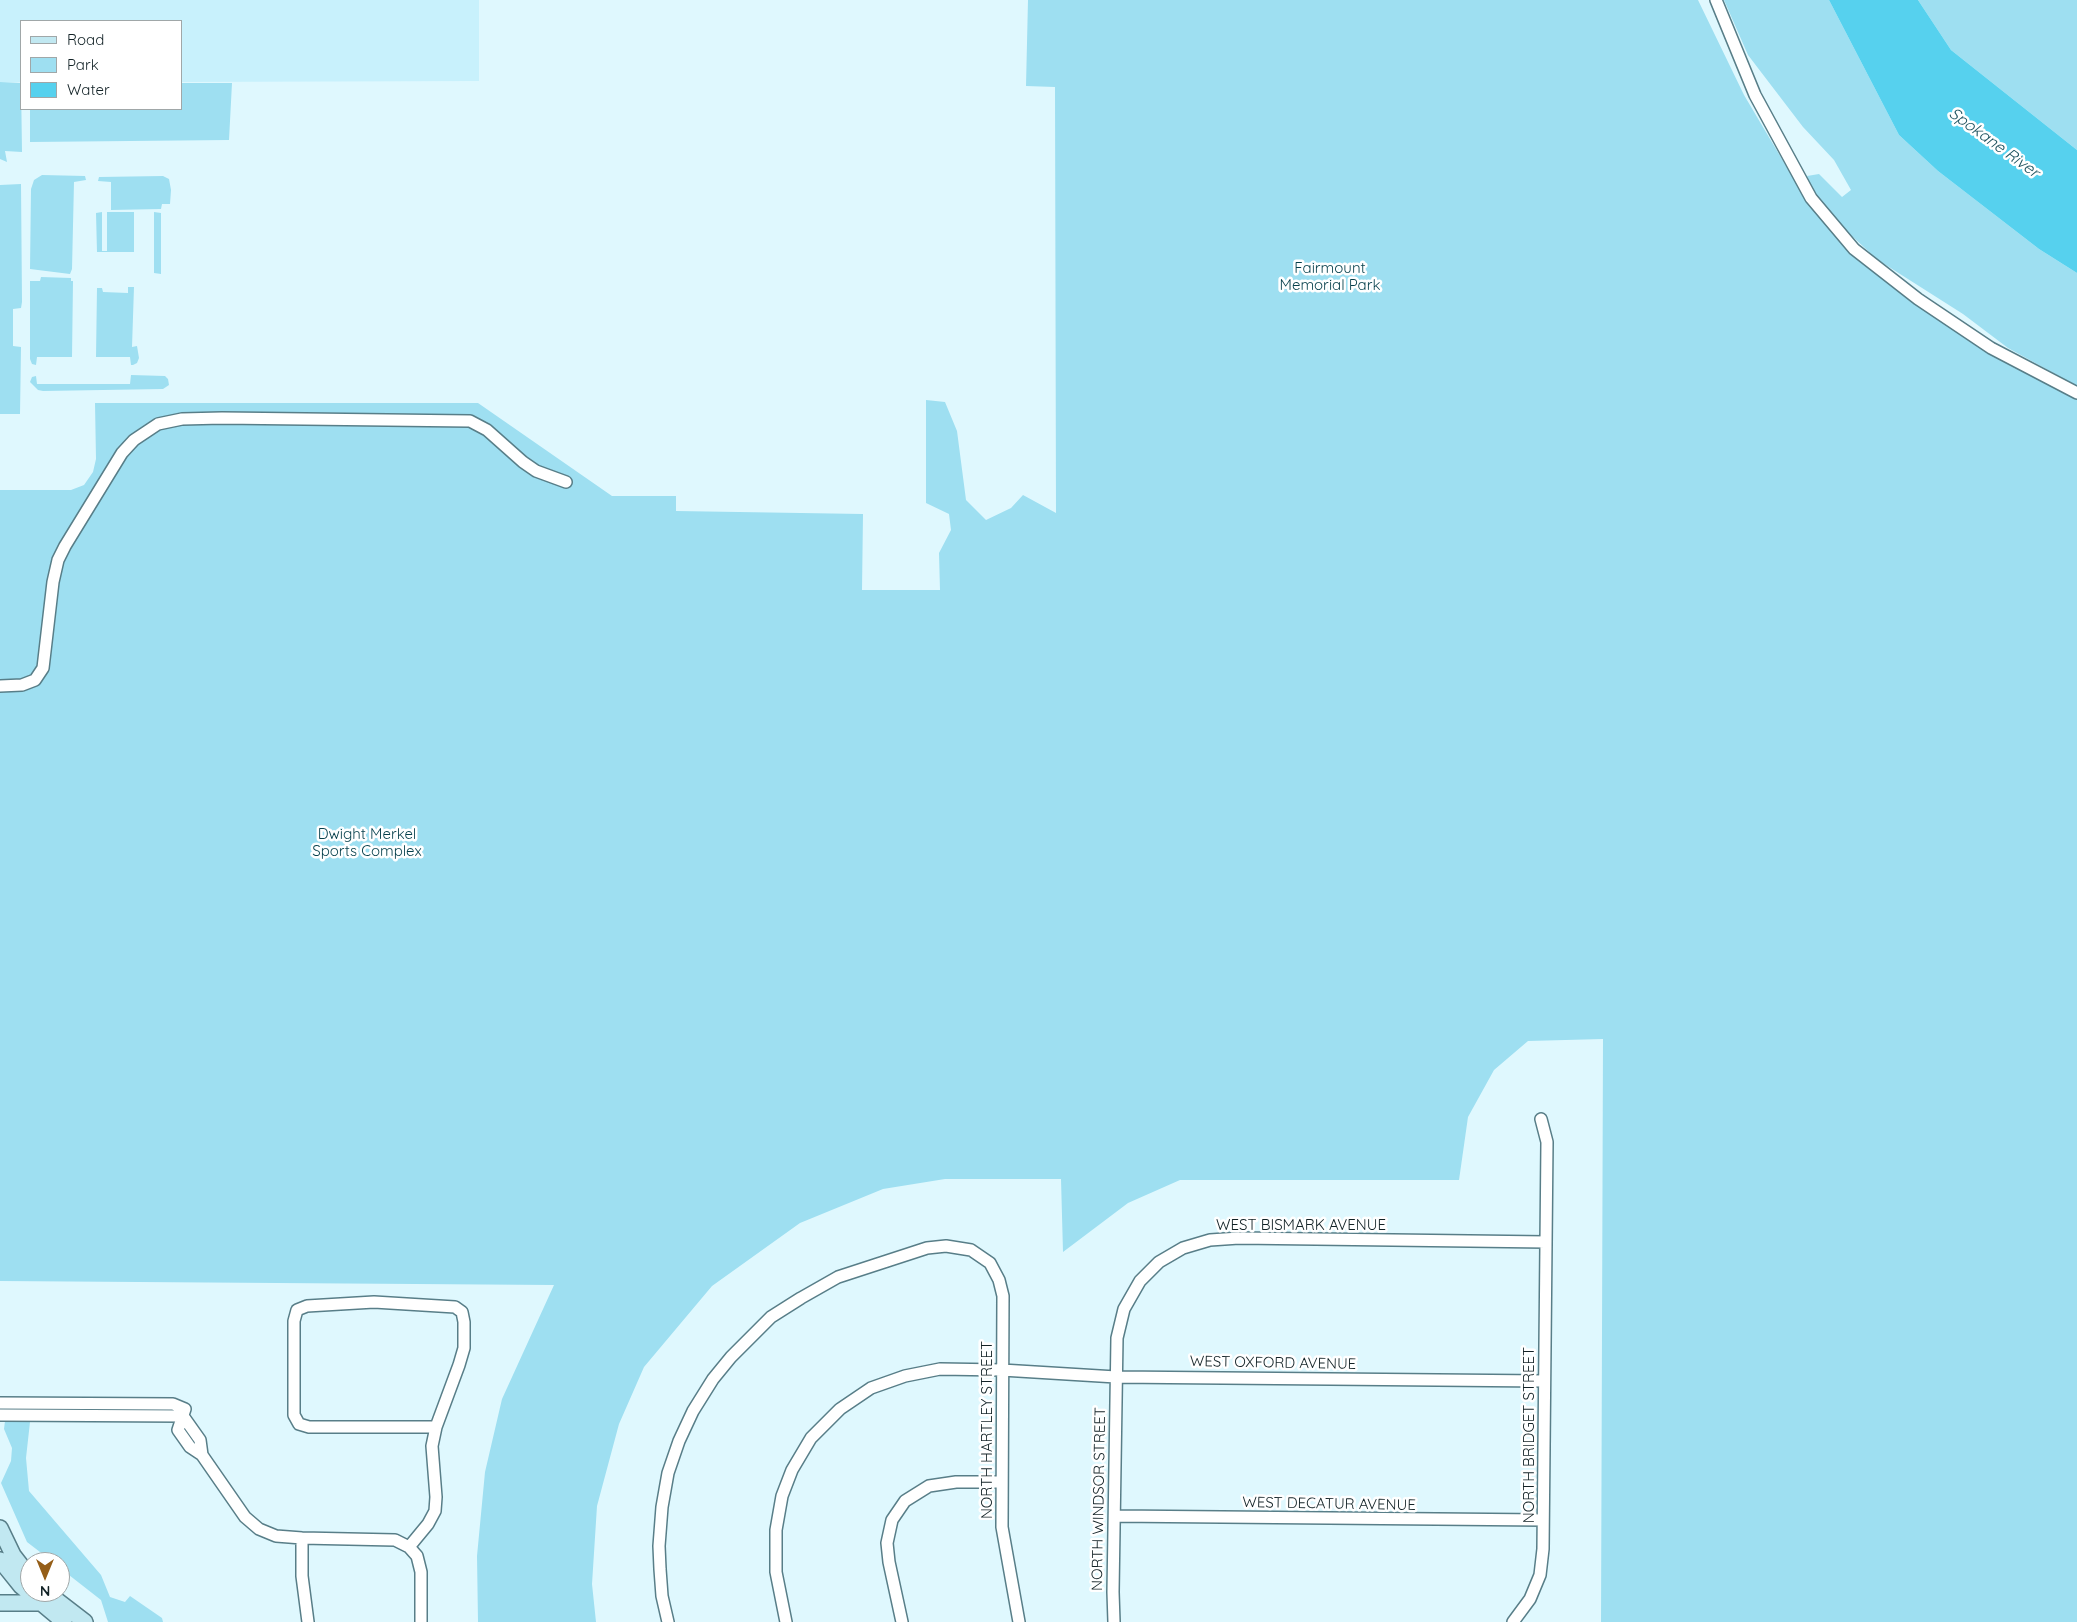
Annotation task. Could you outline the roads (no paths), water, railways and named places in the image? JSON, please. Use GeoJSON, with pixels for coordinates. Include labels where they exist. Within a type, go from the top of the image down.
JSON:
{"type":"FeatureCollection","features":[{"type":"Feature","properties":{"kind":"main road"},"geometry":{"type":"LineString","coordinates":[[0,1528],[13,1555],[20,1564]]}},
{"type":"Feature","properties":{"kind":"main road"},"geometry":{"type":"LineString","coordinates":[[0,1560],[20,1585]]}},
{"type":"Feature","properties":{"kind":"main road"},"geometry":{"type":"LineString","coordinates":[[0,1603],[20,1600]]}},
{"type":"Feature","properties":{"kind":"main road"},"geometry":{"type":"LineString","coordinates":[[47,1602],[64,1622]]}},
{"type":"Feature","properties":{"kind":"main road"},"geometry":{"type":"LineString","coordinates":[[51,1602],[84,1622]]}},
{"type":"Feature","properties":{"kind":"street"},"geometry":{"type":"LineString","coordinates":[[1716,0],[1756,96],[1811,198],[1854,249],[1918,299],[1991,348],[2077,394]]}},
{"type":"Feature","properties":{"kind":"street"},"geometry":{"type":"LineString","coordinates":[[0,686],[22,685],[34,680],[44,668],[53,582],[58,560],[122,453],[134,440],[158,424],[182,419],[212,418],[470,421],[487,430],[530,466],[566,482]]}},
{"type":"Feature","properties":{"kind":"street","name":"NORTH BRIDGET STREET"},"geometry":{"type":"LineString","coordinates":[[1514,1621],[1530,1599],[1540,1575],[1543,1549],[1547,1142],[1541,1119]]}},
{"type":"Feature","properties":{"kind":"street","name":"WEST BISMARK AVENUE"},"geometry":{"type":"LineString","coordinates":[[1116,1377],[1117,1338],[1124,1310],[1140,1281],[1159,1262],[1183,1248],[1210,1240],[1238,1238],[1546,1242]]}},
{"type":"Feature","properties":{"kind":"street","name":"NORTH HARTLEY STREET"},"geometry":{"type":"LineString","coordinates":[[668,1622],[662,1596],[659,1546],[662,1507],[668,1473],[679,1441],[693,1411],[713,1379],[731,1357],[771,1317],[801,1298],[838,1277],[927,1248],[946,1246],[971,1250],[990,1264],[999,1280],[1003,1296],[1002,1527],[1019,1622]]}},
{"type":"Feature","properties":{"kind":"street"},"geometry":{"type":"LineString","coordinates":[[409,1547],[428,1524],[435,1511],[436,1486],[433,1473],[432,1446],[436,1427],[457,1373],[464,1348],[462,1312],[455,1307],[374,1302],[307,1306],[297,1310],[294,1321],[294,1415],[300,1424],[309,1427],[436,1427]]}},
{"type":"Feature","properties":{"kind":"street","name":"WEST OXFORD AVENUE"},"geometry":{"type":"LineString","coordinates":[[786,1622],[776,1572],[776,1530],[782,1496],[792,1470],[811,1438],[840,1409],[872,1388],[904,1376],[940,1369],[1002,1370],[1116,1377],[1544,1381]]}},
{"type":"Feature","properties":{"kind":"street","name":"NORTH WINDSOR STREET"},"geometry":{"type":"LineString","coordinates":[[1114,1622],[1116,1377]]}},
{"type":"Feature","properties":{"kind":"street"},"geometry":{"type":"LineString","coordinates":[[0,1403],[52,1409],[184,1413],[178,1430],[190,1447],[202,1455],[231,1498],[245,1516],[259,1529],[276,1536],[395,1540],[409,1547],[417,1556],[421,1572],[421,1622]]}},
{"type":"Feature","properties":{"kind":"street"},"geometry":{"type":"LineString","coordinates":[[0,1415],[52,1409]]}},
{"type":"Feature","properties":{"kind":"street"},"geometry":{"type":"LineString","coordinates":[[902,1622],[889,1562],[887,1542],[892,1520],[905,1501],[930,1486],[956,1482],[1001,1482]]}},
{"type":"Feature","properties":{"kind":"street","name":"WEST DECATUR AVENUE"},"geometry":{"type":"LineString","coordinates":[[1115,1516],[1544,1520]]}},
{"type":"Feature","properties":{"kind":"street"},"geometry":{"type":"LineString","coordinates":[[302,1538],[302,1576],[306,1595],[308,1622]]}},
{"type":"Feature","properties":{"kind":"water","name":"Spokane River"},"geometry":{"type":"Polygon","coordinates":[[[1829,0],[1918,0],[1951,50],[2077,150],[2077,273],[2039,249],[1938,171],[1899,135],[1829,0]]]}},
{"type":"Feature","properties":{"kind":"park label","name":"Fairmount Memorial Park"},"geometry":{"type":"Point","coordinates":[1330,276]}},
{"type":"Feature","properties":{"kind":"park label","name":"Dwight Merkel Sports Complex"},"geometry":{"type":"Point","coordinates":[367,842]}}]}
